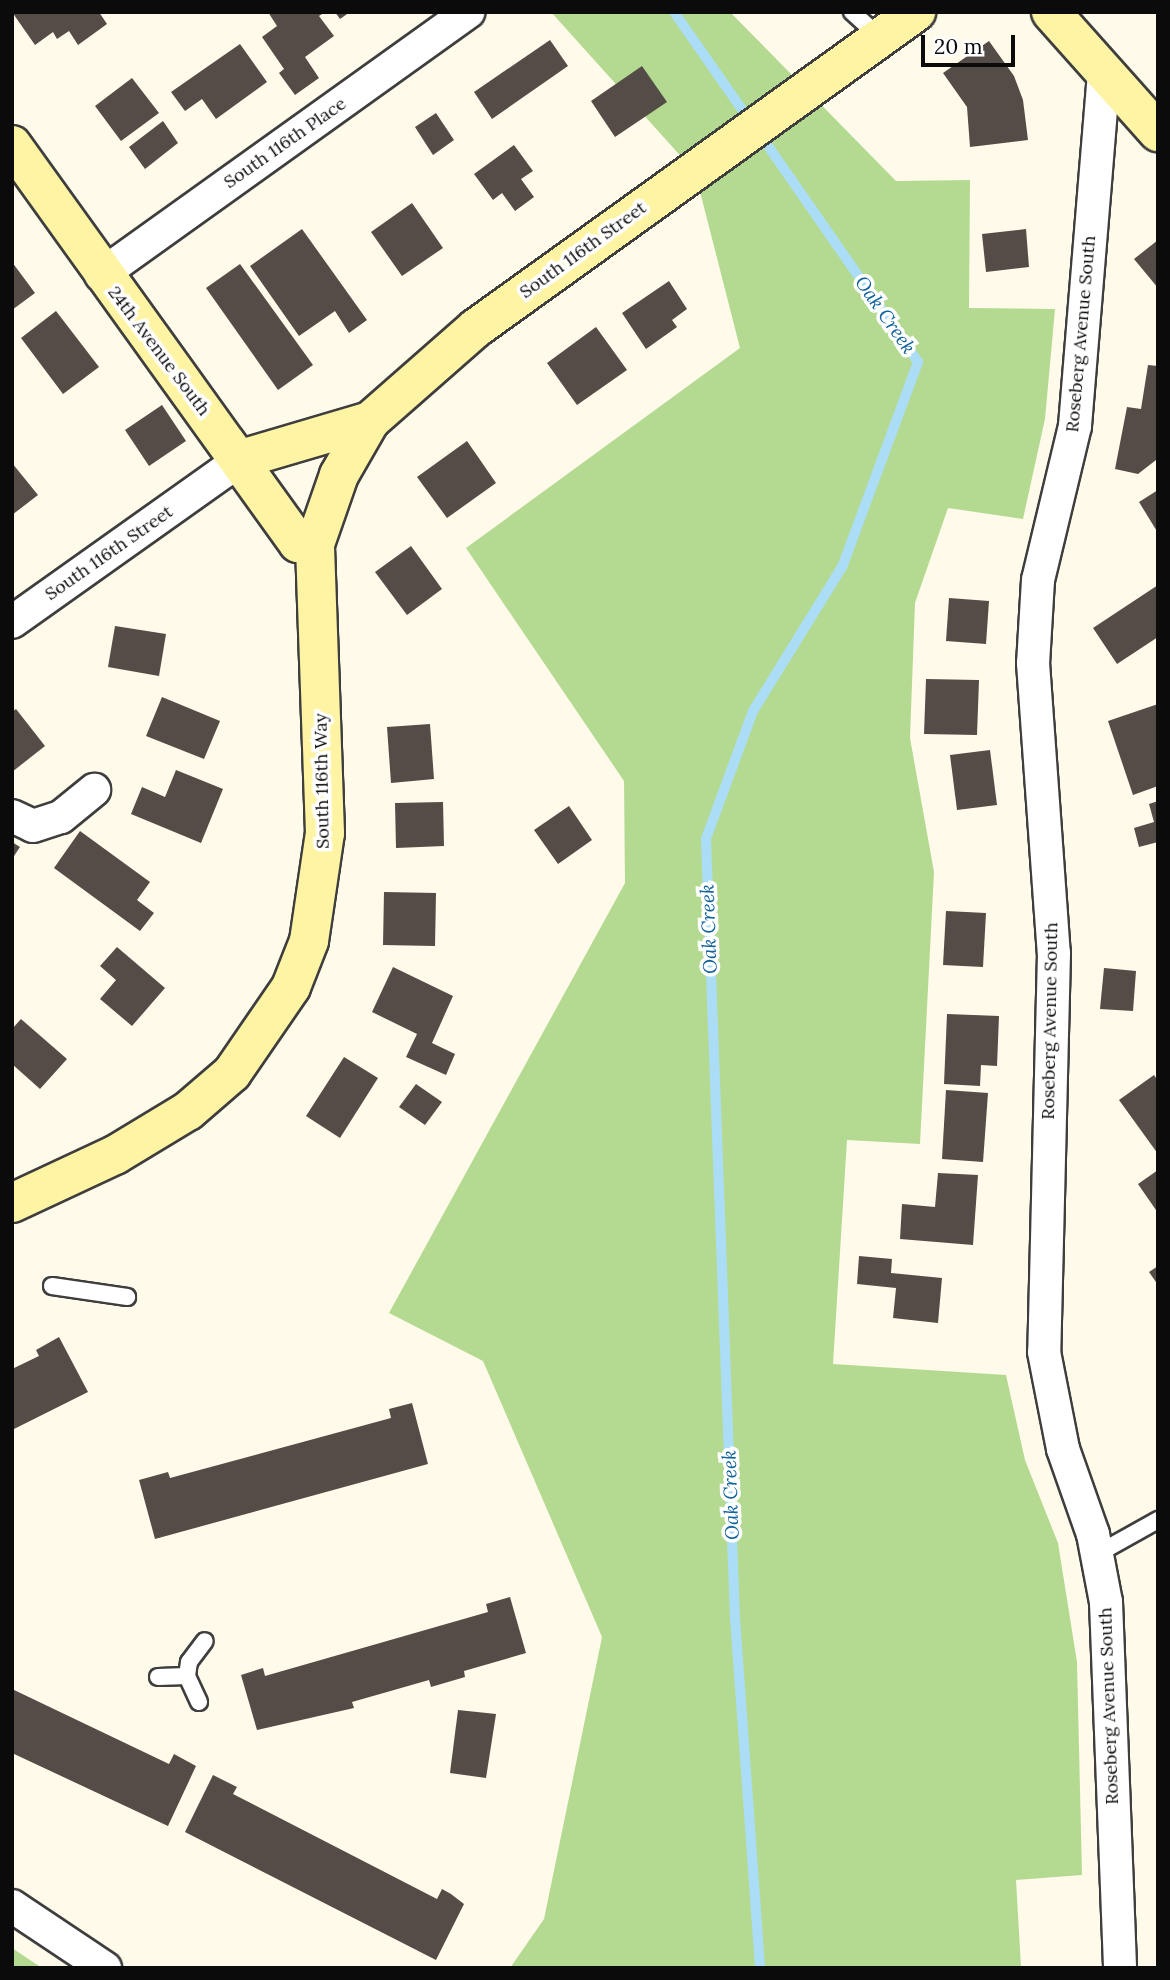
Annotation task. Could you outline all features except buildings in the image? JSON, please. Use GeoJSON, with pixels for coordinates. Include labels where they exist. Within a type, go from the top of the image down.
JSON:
{"type":"FeatureCollection","features":[{"type":"Feature","properties":{"kind":"street","name":"South 116th Place"},"geometry":{"type":"LineString","coordinates":[[101,275],[470,12]]}},
{"type":"Feature","properties":{"kind":"street","name":"South 116th Street"},"geometry":{"type":"LineString","coordinates":[[315,544],[339,475],[370,421],[475,328],[916,12]]}},
{"type":"Feature","properties":{"kind":"street"},"geometry":{"type":"LineString","coordinates":[[1067,21],[1104,73],[1158,132]]}},
{"type":"Feature","properties":{"kind":"street","name":"Roseberg Avenue South"},"geometry":{"type":"LineString","coordinates":[[1104,73],[1075,426],[1038,580],[1033,663],[1054,953],[1044,1352],[1063,1449],[1097,1553],[1111,1663],[1120,1968]]}},
{"type":"Feature","properties":{"kind":"street","name":"24th Avenue South"},"geometry":{"type":"LineString","coordinates":[[12,145],[101,275],[241,460],[298,543],[315,544]]}},
{"type":"Feature","properties":{"kind":"street"},"geometry":{"type":"LineString","coordinates":[[241,460],[370,421]]}},
{"type":"Feature","properties":{"kind":"street","name":"South 116th Street"},"geometry":{"type":"LineString","coordinates":[[12,622],[241,460]]}},
{"type":"Feature","properties":{"kind":"street","name":"South 116th Way"},"geometry":{"type":"LineString","coordinates":[[12,1203],[115,1155],[188,1111],[232,1073],[291,988],[309,941],[326,833],[315,544]]}},
{"type":"Feature","properties":{"kind":"street"},"geometry":{"type":"LineString","coordinates":[[12,816],[33,826],[61,817],[94,790]]}},
{"type":"Feature","properties":{"kind":"street"},"geometry":{"type":"LineString","coordinates":[[12,1906],[105,1968]]}},
{"type":"Feature","properties":{"kind":"lane"},"geometry":{"type":"LineString","coordinates":[[852,12],[881,38]]}},
{"type":"Feature","properties":{"kind":"lane"},"geometry":{"type":"LineString","coordinates":[[52,1286],[127,1297]]}},
{"type":"Feature","properties":{"kind":"lane"},"geometry":{"type":"LineString","coordinates":[[1097,1553],[1158,1520]]}},
{"type":"Feature","properties":{"kind":"lane"},"geometry":{"type":"LineString","coordinates":[[199,1702],[187,1676],[189,1661],[205,1641]]}},
{"type":"Feature","properties":{"kind":"lane"},"geometry":{"type":"LineString","coordinates":[[158,1677],[187,1676]]}},
{"type":"Feature","properties":{"kind":"green space"},"geometry":{"type":"Polygon","coordinates":[[[551,12],[730,12],[896,181],[970,180],[969,308],[1055,309],[1045,419],[1023,519],[948,508],[915,603],[910,738],[934,872],[920,1144],[847,1140],[833,1364],[1006,1375],[1025,1460],[1058,1543],[1077,1662],[1082,1875],[1016,1880],[1021,1967],[510,1968],[544,1919],[602,1637],[483,1361],[389,1313],[625,883],[624,781],[466,548],[740,348],[695,172],[551,12]]]}},
{"type":"Feature","properties":{"kind":"green space"},"geometry":{"type":"Polygon","coordinates":[[[12,1948],[42,1968],[12,1968],[12,1948]]]}},
{"type":"Feature","properties":{"kind":"waterway","name":"Oak Creek"},"geometry":{"type":"LineString","coordinates":[[674,12],[750,121]]}},
{"type":"Feature","properties":{"kind":"waterway","name":"Oak Creek"},"geometry":{"type":"LineString","coordinates":[[759,133],[918,362],[842,567],[753,711],[706,839],[735,1618],[760,1968]]}}]}
